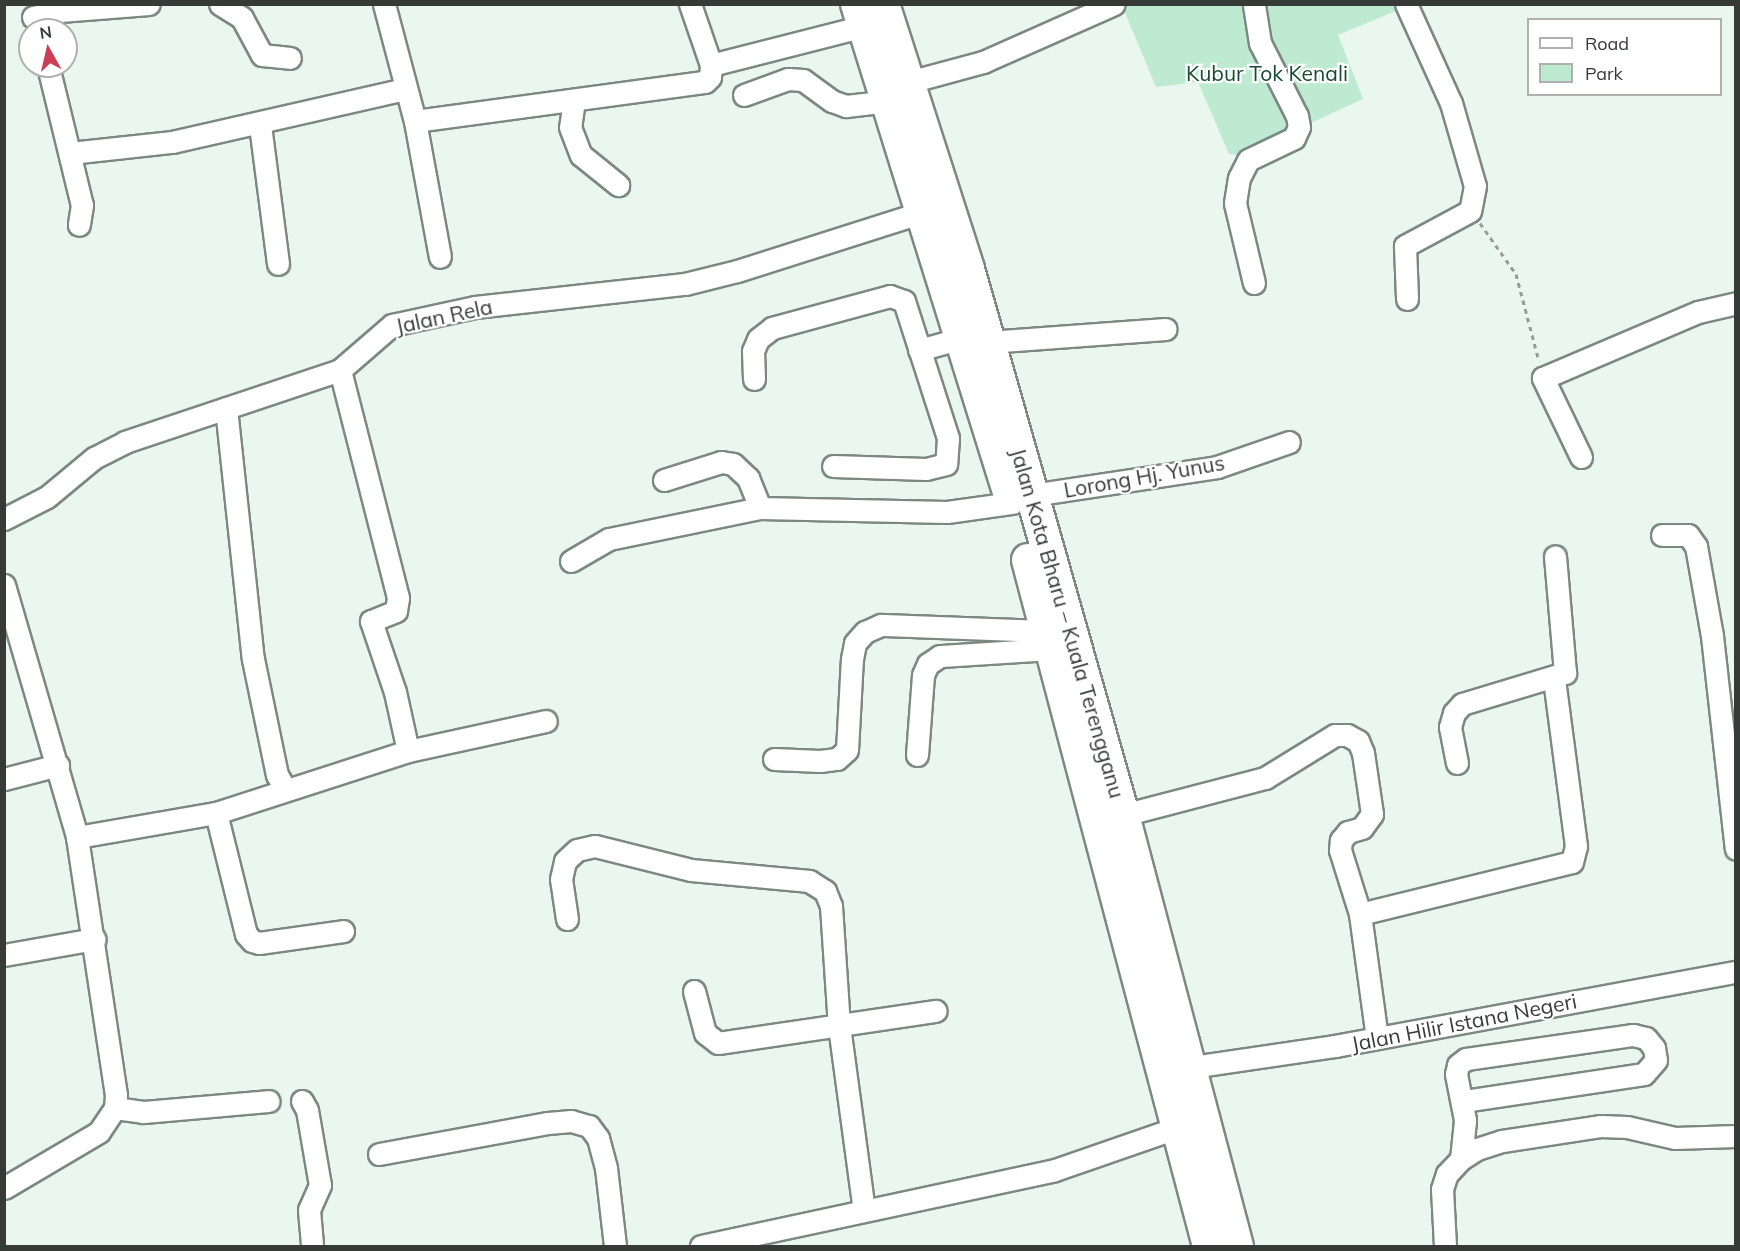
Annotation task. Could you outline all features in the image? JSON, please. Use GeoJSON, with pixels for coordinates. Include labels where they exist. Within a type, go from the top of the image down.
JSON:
{"type":"FeatureCollection","features":[{"type":"Feature","properties":{"kind":"highway","name":"Jalan Kota Bharu – Kuala Terengganu"},"geometry":{"type":"LineString","coordinates":[[868,12],[899,92],[1022,499],[1122,815],[1237,1246]]}},
{"type":"Feature","properties":{"kind":"highway","name":"Jalan Kota Bharu – Kuala Terengganu"},"geometry":{"type":"LineString","coordinates":[[899,92],[923,212],[975,340]]}},
{"type":"Feature","properties":{"kind":"highway","name":"Jalan Kota Bharu – Kuala Terengganu"},"geometry":{"type":"LineString","coordinates":[[1022,499],[1049,640],[1209,1246]]}},
{"type":"Feature","properties":{"kind":"street"},"geometry":{"type":"LineString","coordinates":[[31,17],[60,11],[149,4]]}},
{"type":"Feature","properties":{"kind":"street"},"geometry":{"type":"LineString","coordinates":[[220,4],[242,18],[262,55],[290,58]]}},
{"type":"Feature","properties":{"kind":"street"},"geometry":{"type":"LineString","coordinates":[[384,4],[415,121],[440,257]]}},
{"type":"Feature","properties":{"kind":"street"},"geometry":{"type":"LineString","coordinates":[[415,121],[700,84],[710,77],[711,64],[690,4]]}},
{"type":"Feature","properties":{"kind":"street"},"geometry":{"type":"LineString","coordinates":[[744,95],[788,79],[803,80],[832,101],[846,106],[899,92],[983,62],[1114,4]]}},
{"type":"Feature","properties":{"kind":"street"},"geometry":{"type":"LineString","coordinates":[[1254,4],[1260,42],[1297,116],[1299,127],[1294,138],[1248,160],[1239,178],[1235,202],[1254,283]]}},
{"type":"Feature","properties":{"kind":"street"},"geometry":{"type":"LineString","coordinates":[[1406,4],[1450,103],[1475,186],[1470,210],[1405,246],[1407,299]]}},
{"type":"Feature","properties":{"kind":"street"},"geometry":{"type":"LineString","coordinates":[[711,64],[868,12]]}},
{"type":"Feature","properties":{"kind":"street"},"geometry":{"type":"LineString","coordinates":[[51,78],[82,205],[79,225]]}},
{"type":"Feature","properties":{"kind":"street"},"geometry":{"type":"LineString","coordinates":[[70,153],[172,142],[260,125],[406,89]]}},
{"type":"Feature","properties":{"kind":"street"},"geometry":{"type":"LineString","coordinates":[[574,100],[570,127],[578,148],[593,166],[618,185]]}},
{"type":"Feature","properties":{"kind":"street"},"geometry":{"type":"LineString","coordinates":[[260,125],[278,264]]}},
{"type":"Feature","properties":{"kind":"street","name":"Jalan Rela"},"geometry":{"type":"LineString","coordinates":[[4,519],[46,497],[94,458],[125,442],[340,370],[360,356],[379,332],[411,319],[475,307],[685,284],[738,271],[923,212]]}},
{"type":"Feature","properties":{"kind":"street"},"geometry":{"type":"LineString","coordinates":[[754,379],[753,351],[758,339],[772,328],[890,296],[904,301],[948,438],[946,464],[926,470],[834,466]]}},
{"type":"Feature","properties":{"kind":"street"},"geometry":{"type":"LineString","coordinates":[[1581,457],[1543,378],[1698,312],[1736,303]]}},
{"type":"Feature","properties":{"kind":"street"},"geometry":{"type":"LineString","coordinates":[[919,350],[975,340],[1166,329]]}},
{"type":"Feature","properties":{"kind":"street"},"geometry":{"type":"LineString","coordinates":[[340,370],[398,598],[396,611],[371,621],[395,692],[408,751]]}},
{"type":"Feature","properties":{"kind":"street"},"geometry":{"type":"LineString","coordinates":[[226,408],[253,659],[276,775],[286,790]]}},
{"type":"Feature","properties":{"kind":"street","name":"Lorong Hj. Yunus"},"geometry":{"type":"LineString","coordinates":[[571,561],[609,539],[760,508],[947,512],[1217,466],[1289,442]]}},
{"type":"Feature","properties":{"kind":"street"},"geometry":{"type":"LineString","coordinates":[[664,480],[722,462],[733,464],[748,478],[760,508]]}},
{"type":"Feature","properties":{"kind":"street"},"geometry":{"type":"LineString","coordinates":[[1662,535],[1688,535],[1696,546],[1712,636],[1736,849]]}},
{"type":"Feature","properties":{"kind":"street"},"geometry":{"type":"LineString","coordinates":[[1457,763],[1450,727],[1454,713],[1462,704],[1473,698],[1554,680],[1565,673],[1566,659],[1555,556]]}},
{"type":"Feature","properties":{"kind":"street"},"geometry":{"type":"LineString","coordinates":[[4,585],[77,837],[95,939],[115,1108],[99,1132],[4,1188]]}},
{"type":"Feature","properties":{"kind":"street"},"geometry":{"type":"LineString","coordinates":[[774,759],[820,761],[837,759],[847,750],[855,643],[865,632],[881,625],[1049,640]]}},
{"type":"Feature","properties":{"kind":"street"},"geometry":{"type":"LineString","coordinates":[[917,755],[923,675],[928,664],[940,656],[1049,640]]}},
{"type":"Feature","properties":{"kind":"street"},"geometry":{"type":"LineString","coordinates":[[1360,914],[1572,862],[1576,846],[1554,680]]}},
{"type":"Feature","properties":{"kind":"street"},"geometry":{"type":"LineString","coordinates":[[77,837],[216,813],[408,751],[546,721]]}},
{"type":"Feature","properties":{"kind":"street"},"geometry":{"type":"LineString","coordinates":[[1122,815],[1265,778],[1335,735],[1347,735],[1358,741],[1363,753],[1372,814],[1370,822],[1348,832],[1341,840],[1343,868],[1360,914],[1377,1038]]}},
{"type":"Feature","properties":{"kind":"street"},"geometry":{"type":"LineString","coordinates":[[4,779],[58,765]]}},
{"type":"Feature","properties":{"kind":"street"},"geometry":{"type":"LineString","coordinates":[[216,813],[246,934],[252,941],[259,943],[343,931]]}},
{"type":"Feature","properties":{"kind":"street"},"geometry":{"type":"LineString","coordinates":[[567,920],[561,879],[565,861],[577,850],[595,846],[692,870],[809,881],[825,891],[831,906],[839,1026],[864,1210]]}},
{"type":"Feature","properties":{"kind":"street"},"geometry":{"type":"LineString","coordinates":[[4,955],[95,939]]}},
{"type":"Feature","properties":{"kind":"street","name":"Jalan Hilir Istana Negeri"},"geometry":{"type":"LineString","coordinates":[[1191,1067],[1377,1038],[1736,972]]}},
{"type":"Feature","properties":{"kind":"street"},"geometry":{"type":"LineString","coordinates":[[694,991],[705,1033],[711,1041],[839,1026],[936,1011]]}},
{"type":"Feature","properties":{"kind":"street"},"geometry":{"type":"LineString","coordinates":[[1461,1159],[1462,1101],[1456,1074],[1458,1065],[1466,1059],[1633,1035],[1646,1038],[1654,1048],[1656,1060],[1644,1074],[1462,1101]]}},
{"type":"Feature","properties":{"kind":"street"},"geometry":{"type":"LineString","coordinates":[[115,1108],[143,1112],[269,1101]]}},
{"type":"Feature","properties":{"kind":"street"},"geometry":{"type":"LineString","coordinates":[[302,1101],[307,1110],[320,1185],[309,1210],[312,1246]]}},
{"type":"Feature","properties":{"kind":"street"},"geometry":{"type":"LineString","coordinates":[[379,1154],[548,1124],[571,1121],[589,1126],[598,1138],[606,1168],[615,1246]]}},
{"type":"Feature","properties":{"kind":"street"},"geometry":{"type":"LineString","coordinates":[[1445,1246],[1442,1189],[1447,1174],[1461,1159],[1502,1141],[1600,1126],[1627,1127],[1675,1138],[1736,1136]]}},
{"type":"Feature","properties":{"kind":"street"},"geometry":{"type":"LineString","coordinates":[[701,1246],[1055,1170],[1179,1127]]}},
{"type":"Feature","properties":{"kind":"path"},"geometry":{"type":"LineString","coordinates":[[1470,210],[1516,274],[1543,378]]}},
{"type":"Feature","properties":{"kind":"green space","name":"Kubur Tok Kenali"},"geometry":{"type":"Polygon","coordinates":[[[1131,4],[1257,4],[1259,9],[1277,4],[1393,4],[1396,11],[1338,35],[1363,99],[1241,155],[1229,154],[1198,82],[1156,87],[1123,8],[1131,4]]]}}]}
